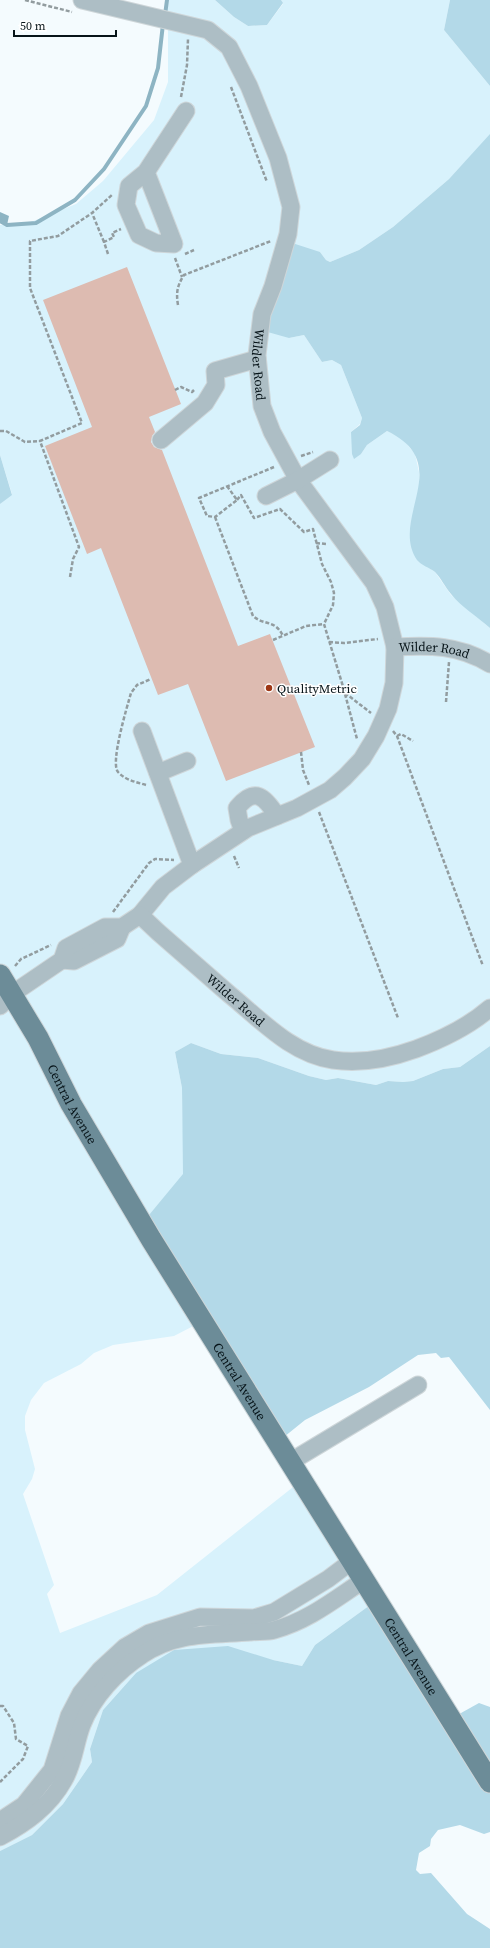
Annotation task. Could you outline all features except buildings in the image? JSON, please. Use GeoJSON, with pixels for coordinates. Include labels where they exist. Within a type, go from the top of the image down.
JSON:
{"type":"FeatureCollection","features":[{"type":"Feature","properties":{"kind":"main road","name":"Central Avenue"},"geometry":{"type":"LineString","coordinates":[[0,975],[6,1000],[38,1038],[75,1111],[159,1252],[490,1782]]}},
{"type":"Feature","properties":{"kind":"lane","name":"Wilder Road"},"geometry":{"type":"LineString","coordinates":[[79,6],[163,19],[208,30],[229,47],[249,86],[265,123],[278,158],[291,207],[288,234],[273,286],[262,314],[257,359],[262,406],[272,432],[298,480],[374,583],[385,606],[395,647],[420,645],[454,649],[471,653],[490,664]]}},
{"type":"Feature","properties":{"kind":"lane"},"geometry":{"type":"LineString","coordinates":[[146,172],[182,106]]}},
{"type":"Feature","properties":{"kind":"lane"},"geometry":{"type":"LineString","coordinates":[[161,440],[205,403],[216,385],[215,372],[257,359]]}},
{"type":"Feature","properties":{"kind":"lane"},"geometry":{"type":"LineString","coordinates":[[266,496],[298,480],[330,460]]}},
{"type":"Feature","properties":{"kind":"lane"},"geometry":{"type":"LineString","coordinates":[[6,1000],[62,960],[74,961],[117,939],[115,923],[140,914],[184,861],[243,831],[314,799],[330,790],[345,777],[362,759],[376,736],[388,710],[394,683],[395,647]]}},
{"type":"Feature","properties":{"kind":"lane"},"geometry":{"type":"LineString","coordinates":[[142,731],[153,779],[184,861]]}},
{"type":"Feature","properties":{"kind":"lane"},"geometry":{"type":"LineString","coordinates":[[153,779],[187,761]]}},
{"type":"Feature","properties":{"kind":"lane"},"geometry":{"type":"LineString","coordinates":[[243,831],[237,808],[245,798],[256,795],[267,801],[277,816]]}},
{"type":"Feature","properties":{"kind":"lane","name":"Wilder Road"},"geometry":{"type":"LineString","coordinates":[[140,914],[158,932],[282,1038],[312,1054],[333,1060],[375,1060],[405,1053],[450,1036],[474,1021],[490,1008]]}},
{"type":"Feature","properties":{"kind":"lane"},"geometry":{"type":"LineString","coordinates":[[290,1462],[418,1385]]}},
{"type":"Feature","properties":{"kind":"lane"},"geometry":{"type":"LineString","coordinates":[[0,1821],[24,1805],[52,1770],[69,1716],[81,1693],[100,1670],[125,1647],[149,1633],[173,1624],[200,1617],[254,1618],[274,1612],[328,1579],[352,1561]]}},
{"type":"Feature","properties":{"kind":"lane"},"geometry":{"type":"LineString","coordinates":[[0,1838],[26,1823],[48,1804],[65,1779],[76,1751],[82,1725],[95,1702],[116,1675],[143,1654],[172,1640],[188,1636],[274,1630],[299,1621],[364,1580]]}},
{"type":"Feature","properties":{"kind":"lane"},"geometry":{"type":"LineString","coordinates":[[288,1603],[299,1621]]}},
{"type":"Feature","properties":{"kind":"path"},"geometry":{"type":"LineString","coordinates":[[25,0],[79,6]]}},
{"type":"Feature","properties":{"kind":"path"},"geometry":{"type":"LineString","coordinates":[[182,106],[187,65],[188,37]]}},
{"type":"Feature","properties":{"kind":"path"},"geometry":{"type":"LineString","coordinates":[[231,87],[268,184]]}},
{"type":"Feature","properties":{"kind":"path"},"geometry":{"type":"LineString","coordinates":[[0,431],[6,431],[25,442],[40,441],[82,423],[30,288],[30,241],[58,236],[92,213],[117,190]]}},
{"type":"Feature","properties":{"kind":"path"},"geometry":{"type":"LineString","coordinates":[[92,213],[108,254]]}},
{"type":"Feature","properties":{"kind":"path"},"geometry":{"type":"LineString","coordinates":[[104,242],[114,237],[112,232],[125,227]]}},
{"type":"Feature","properties":{"kind":"path"},"geometry":{"type":"LineString","coordinates":[[178,305],[176,293],[179,283],[184,275],[277,238]]}},
{"type":"Feature","properties":{"kind":"path"},"geometry":{"type":"LineString","coordinates":[[182,278],[174,257],[194,250]]}},
{"type":"Feature","properties":{"kind":"path"},"geometry":{"type":"LineString","coordinates":[[175,390],[181,387],[192,392],[198,387]]}},
{"type":"Feature","properties":{"kind":"path"},"geometry":{"type":"LineString","coordinates":[[40,441],[79,547],[73,559],[70,578]]}},
{"type":"Feature","properties":{"kind":"path"},"geometry":{"type":"LineString","coordinates":[[273,467],[199,498],[207,516],[215,517],[237,500],[241,495],[254,518],[280,509],[304,532],[313,529],[322,564],[334,593],[333,605],[324,624],[358,745]]}},
{"type":"Feature","properties":{"kind":"path"},"geometry":{"type":"LineString","coordinates":[[227,486],[237,500]]}},
{"type":"Feature","properties":{"kind":"path"},"geometry":{"type":"LineString","coordinates":[[215,517],[253,616],[257,620],[271,623],[279,628],[283,636]]}},
{"type":"Feature","properties":{"kind":"path"},"geometry":{"type":"LineString","coordinates":[[273,640],[306,626],[324,624]]}},
{"type":"Feature","properties":{"kind":"path"},"geometry":{"type":"LineString","coordinates":[[151,679],[137,685],[131,693],[114,759],[116,771],[125,778],[153,779]]}},
{"type":"Feature","properties":{"kind":"path"},"geometry":{"type":"LineString","coordinates":[[344,693],[383,722],[397,736],[483,966]]}},
{"type":"Feature","properties":{"kind":"path"},"geometry":{"type":"LineString","coordinates":[[397,736],[401,734],[413,741]]}},
{"type":"Feature","properties":{"kind":"path"},"geometry":{"type":"LineString","coordinates":[[301,752],[303,770],[398,1018]]}},
{"type":"Feature","properties":{"kind":"path"},"geometry":{"type":"LineString","coordinates":[[115,923],[149,863],[154,859],[184,861]]}},
{"type":"Feature","properties":{"kind":"path"},"geometry":{"type":"LineString","coordinates":[[21,959],[55,944]]}},
{"type":"Feature","properties":{"kind":"path"},"geometry":{"type":"LineString","coordinates":[[0,1706],[3,1706],[14,1723],[16,1739],[28,1746],[23,1759],[0,1782]]}},
{"type":"Feature","properties":{"kind":"shaded area"},"geometry":{"type":"Polygon","coordinates":[[[165,0],[215,0],[234,17],[248,26],[267,25],[283,4],[281,0],[450,0],[444,30],[490,86],[490,135],[449,179],[393,227],[359,250],[330,262],[326,260],[320,252],[289,338],[304,335],[322,362],[332,360],[341,365],[362,418],[360,424],[351,432],[361,454],[367,445],[387,431],[402,438],[415,454],[419,472],[419,489],[416,501],[418,561],[435,572],[451,595],[490,628],[490,1046],[460,1067],[443,1069],[413,1081],[388,1081],[376,1085],[338,1078],[326,1080],[309,1076],[258,1058],[221,1054],[191,1043],[175,1052],[182,1088],[184,1174],[144,1221],[203,1321],[174,1336],[113,1345],[94,1353],[81,1364],[44,1383],[31,1400],[25,1416],[25,1430],[35,1469],[32,1479],[23,1494],[54,1585],[47,1594],[60,1633],[157,1595],[302,1480],[377,1600],[315,1645],[302,1666],[273,1660],[136,1673],[103,1710],[90,1749],[92,1762],[63,1804],[32,1835],[0,1851],[0,504],[12,494],[0,455],[0,225],[26,224],[76,204],[103,181],[154,120],[168,82],[168,19],[165,0]]]}},
{"type":"Feature","properties":{"kind":"shaded area"},"geometry":{"type":"Polygon","coordinates":[[[215,0],[281,0],[283,3],[267,25],[248,26],[234,17],[215,0]]]}},
{"type":"Feature","properties":{"kind":"shaded area"},"geometry":{"type":"Polygon","coordinates":[[[450,0],[490,0],[490,86],[444,30],[450,0]]]}},
{"type":"Feature","properties":{"kind":"shaded area"},"geometry":{"type":"Polygon","coordinates":[[[490,134],[490,628],[455,599],[435,572],[417,560],[411,544],[410,527],[419,475],[417,459],[407,444],[387,431],[367,445],[361,454],[354,459],[352,454],[351,432],[360,425],[362,418],[341,365],[332,360],[322,362],[304,335],[289,338],[264,331],[286,241],[320,252],[326,260],[330,262],[359,250],[393,227],[449,179],[490,134]]]}},
{"type":"Feature","properties":{"kind":"shaded area"},"geometry":{"type":"Polygon","coordinates":[[[0,212],[9,216],[7,225],[0,223],[0,212]]]}},
{"type":"Feature","properties":{"kind":"shaded area"},"geometry":{"type":"Polygon","coordinates":[[[0,455],[12,495],[0,504],[0,455]]]}},
{"type":"Feature","properties":{"kind":"shaded area"},"geometry":{"type":"Polygon","coordinates":[[[191,1043],[221,1054],[258,1058],[309,1076],[326,1080],[338,1078],[376,1085],[388,1081],[413,1081],[443,1069],[460,1067],[490,1046],[490,1410],[449,1357],[441,1358],[436,1353],[418,1355],[369,1387],[305,1420],[279,1441],[144,1221],[183,1174],[182,1088],[175,1052],[191,1043]]]}},
{"type":"Feature","properties":{"kind":"shaded area"},"geometry":{"type":"Polygon","coordinates":[[[377,1600],[452,1718],[479,1703],[490,1707],[490,1832],[484,1834],[460,1825],[438,1830],[431,1839],[430,1846],[419,1853],[416,1870],[420,1874],[431,1873],[467,1914],[490,1929],[490,1948],[0,1948],[0,1851],[32,1835],[63,1804],[92,1762],[90,1749],[103,1710],[136,1673],[174,1650],[228,1646],[273,1660],[302,1666],[315,1645],[377,1600]]]}},
{"type":"Feature","properties":{"kind":"waterway"},"geometry":{"type":"LineString","coordinates":[[165,15],[167,0]]}},
{"type":"Feature","properties":{"kind":"waterway"},"geometry":{"type":"LineString","coordinates":[[0,221],[7,225],[36,223],[75,200],[104,169],[146,106],[158,68],[163,24]]}},
{"type":"Feature","properties":{"kind":"place","name":"QualityMetric"},"geometry":{"type":"Point","coordinates":[269,688]}}]}
